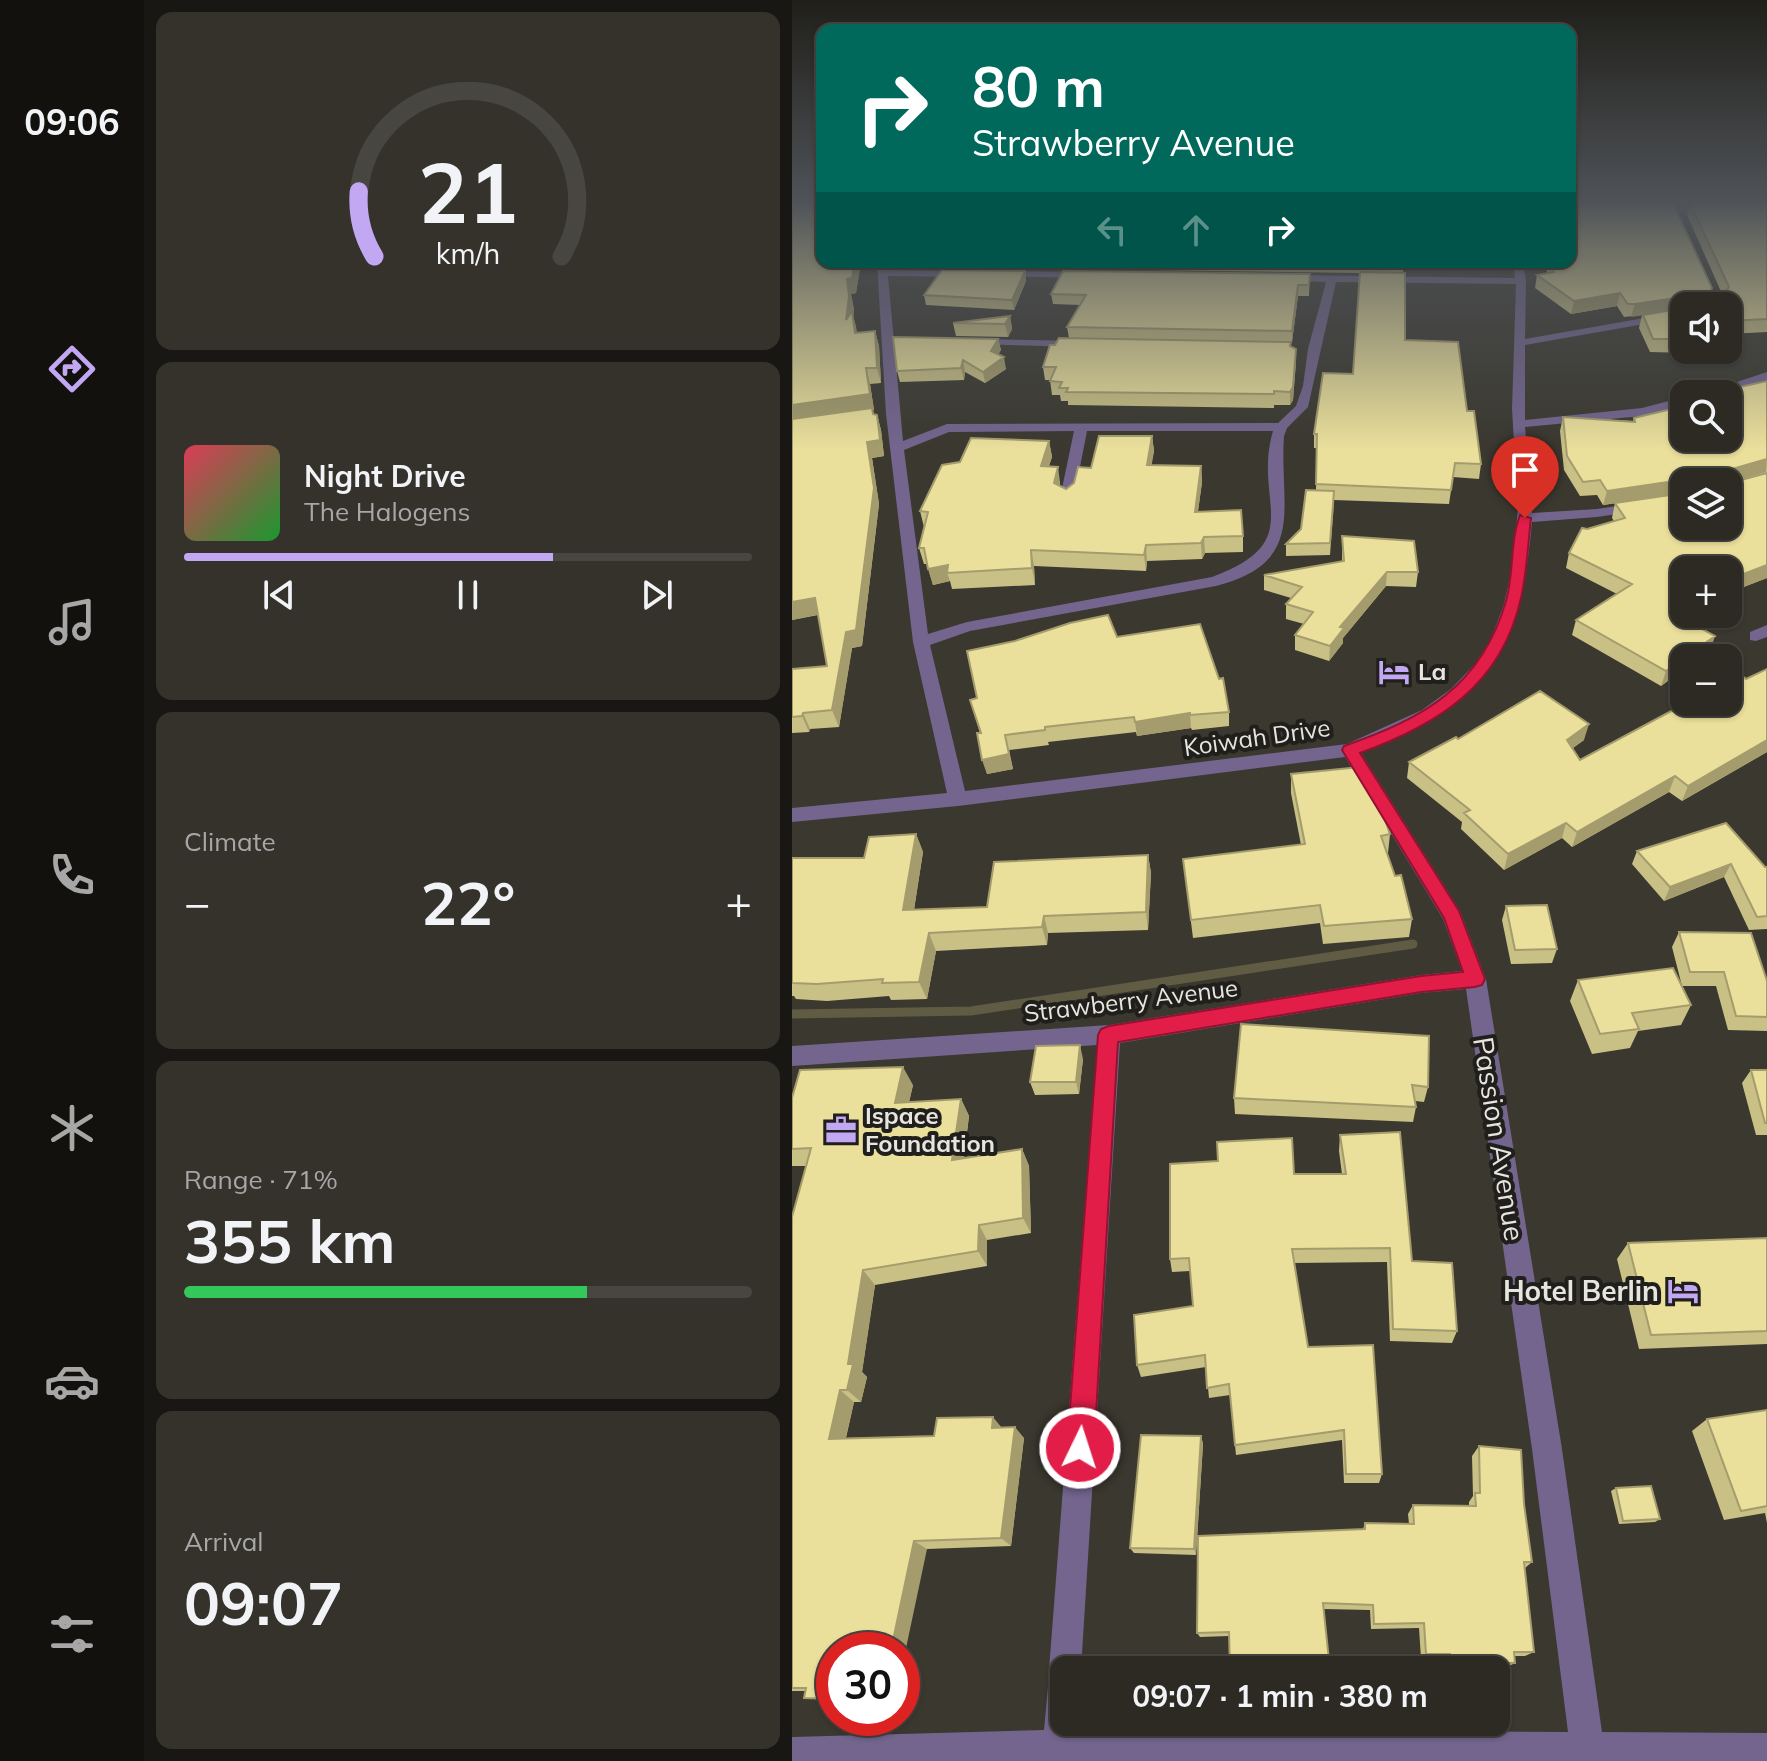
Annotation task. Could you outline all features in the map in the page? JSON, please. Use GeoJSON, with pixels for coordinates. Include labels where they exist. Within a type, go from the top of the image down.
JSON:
{"type":"FeatureCollection","features":[{"type":"Feature","properties":{"kind":"street"},"geometry":{"type":"LineString","coordinates":[[886,285],[895,341],[885,415],[899,447],[921,642],[958,799]]}},
{"type":"Feature","properties":{"kind":"street"},"geometry":{"type":"LineString","coordinates":[[921,642],[967,627],[1216,581],[1253,568],[1266,557],[1276,542],[1276,450],[1281,427],[1302,407],[1330,285]]}},
{"type":"Feature","properties":{"kind":"street","name":"Koiwah Drive"},"geometry":{"type":"LineString","coordinates":[[792,815],[958,799],[1350,750],[1391,736],[1426,718],[1465,689],[1491,657],[1514,600],[1525,518],[1519,424],[1521,285]]}},
{"type":"Feature","properties":{"kind":"street"},"geometry":{"type":"LineString","coordinates":[[1520,343],[1670,316]]}},
{"type":"Feature","properties":{"kind":"street"},"geometry":{"type":"LineString","coordinates":[[966,342],[1093,345]]}},
{"type":"Feature","properties":{"kind":"street"},"geometry":{"type":"LineString","coordinates":[[1298,349],[1314,349]]}},
{"type":"Feature","properties":{"kind":"street"},"geometry":{"type":"LineString","coordinates":[[1742,384],[1767,376]]}},
{"type":"Feature","properties":{"kind":"street"},"geometry":{"type":"LineString","coordinates":[[1519,424],[1642,412],[1670,405]]}},
{"type":"Feature","properties":{"kind":"street"},"geometry":{"type":"LineString","coordinates":[[1067,498],[1082,426]]}},
{"type":"Feature","properties":{"kind":"street"},"geometry":{"type":"LineString","coordinates":[[899,447],[935,430],[947,428],[1281,427]]}},
{"type":"Feature","properties":{"kind":"street"},"geometry":{"type":"LineString","coordinates":[[1525,518],[1597,513],[1670,502]]}},
{"type":"Feature","properties":{"kind":"street","name":"Passion Avenue"},"geometry":{"type":"LineString","coordinates":[[1350,750],[1453,917],[1475,979],[1547,1449],[1587,1749]]}},
{"type":"Feature","properties":{"kind":"street","name":"Strawberry Avenue"},"geometry":{"type":"LineString","coordinates":[[792,1056],[1109,1035],[1421,984],[1475,979]]}},
{"type":"Feature","properties":{"kind":"street"},"geometry":{"type":"LineString","coordinates":[[1066,1656],[1109,1035]]}},
{"type":"Feature","properties":{"kind":"street"},"geometry":{"type":"LineString","coordinates":[[1060,1746],[1061,1736]]}},
{"type":"Feature","properties":{"kind":"street"},"geometry":{"type":"LineString","coordinates":[[792,1754],[1060,1746],[1767,1750]]}},
{"type":"Feature","properties":{"kind":"building"},"geometry":{"type":"Polygon","coordinates":[[[792,285],[848,285],[846,320],[852,311],[855,333],[875,331],[877,368],[866,368],[870,394],[792,405],[792,285]]]}},
{"type":"Feature","properties":{"kind":"building"},"geometry":{"type":"Polygon","coordinates":[[[931,285],[1019,285],[1012,300],[924,295],[931,285]]]}},
{"type":"Feature","properties":{"kind":"building"},"geometry":{"type":"Polygon","coordinates":[[[1056,285],[1298,285],[1292,331],[1067,327],[1086,295],[1051,294],[1056,285]]]}},
{"type":"Feature","properties":{"kind":"building"},"geometry":{"type":"Polygon","coordinates":[[[1359,285],[1405,285],[1405,340],[1458,342],[1467,411],[1474,411],[1481,464],[1455,463],[1451,490],[1316,484],[1317,434],[1314,434],[1323,373],[1353,374],[1359,285]]]}},
{"type":"Feature","properties":{"kind":"building"},"geometry":{"type":"Polygon","coordinates":[[[1551,285],[1711,285],[1712,288],[1711,292],[1670,292],[1670,299],[1635,304],[1628,304],[1620,293],[1574,301],[1551,285]]]}},
{"type":"Feature","properties":{"kind":"building"},"geometry":{"type":"Polygon","coordinates":[[[1728,285],[1767,285],[1767,319],[1742,320],[1742,292],[1726,292],[1728,285]]]}},
{"type":"Feature","properties":{"kind":"building"},"geometry":{"type":"Polygon","coordinates":[[[1670,310],[1670,339],[1653,339],[1643,315],[1670,310]]]}},
{"type":"Feature","properties":{"kind":"building"},"geometry":{"type":"Polygon","coordinates":[[[1010,316],[1005,324],[953,323],[1010,316]]]}},
{"type":"Feature","properties":{"kind":"building"},"geometry":{"type":"Polygon","coordinates":[[[893,337],[998,339],[991,351],[1004,357],[983,372],[963,360],[961,368],[897,371],[893,337]]]}},
{"type":"Feature","properties":{"kind":"building"},"geometry":{"type":"Polygon","coordinates":[[[1059,338],[1291,342],[1290,346],[1296,349],[1293,387],[1290,392],[1274,391],[1274,394],[1066,392],[1068,388],[1059,388],[1062,382],[1050,381],[1056,367],[1043,367],[1050,345],[1055,345],[1059,338]]]}},
{"type":"Feature","properties":{"kind":"building"},"geometry":{"type":"Polygon","coordinates":[[[1767,381],[1767,459],[1736,468],[1670,468],[1670,482],[1607,491],[1600,480],[1583,482],[1567,456],[1563,417],[1635,422],[1634,418],[1670,409],[1670,452],[1742,452],[1742,386],[1767,381]]]}},
{"type":"Feature","properties":{"kind":"building"},"geometry":{"type":"Polygon","coordinates":[[[872,408],[873,414],[877,415],[880,440],[867,442],[874,488],[856,630],[846,632],[832,710],[792,717],[792,669],[827,666],[815,598],[792,602],[792,419],[872,408]]]}},
{"type":"Feature","properties":{"kind":"building"},"geometry":{"type":"Polygon","coordinates":[[[1099,436],[1152,436],[1147,465],[1201,466],[1195,512],[1241,510],[1243,536],[1204,537],[1201,543],[1146,545],[1144,555],[1031,550],[1032,568],[947,573],[948,565],[928,569],[924,548],[919,548],[928,512],[920,511],[942,465],[960,462],[971,438],[1049,441],[1041,466],[1058,467],[1054,483],[1066,489],[1074,483],[1078,467],[1091,468],[1099,436]]]}},
{"type":"Feature","properties":{"kind":"building"},"geometry":{"type":"Polygon","coordinates":[[[1767,473],[1767,565],[1742,575],[1742,556],[1670,556],[1670,628],[1700,628],[1715,636],[1704,644],[1670,644],[1670,668],[1666,671],[1576,620],[1632,584],[1569,553],[1582,528],[1625,518],[1615,503],[1670,495],[1670,540],[1742,540],[1742,480],[1767,473]]]}},
{"type":"Feature","properties":{"kind":"building"},"geometry":{"type":"Polygon","coordinates":[[[1306,490],[1334,491],[1330,543],[1286,544],[1301,529],[1306,490]]]}},
{"type":"Feature","properties":{"kind":"building"},"geometry":{"type":"Polygon","coordinates":[[[1342,536],[1414,541],[1418,572],[1387,572],[1340,627],[1344,628],[1330,646],[1295,635],[1313,612],[1286,604],[1302,587],[1264,575],[1344,561],[1342,536]]]}},
{"type":"Feature","properties":{"kind":"building"},"geometry":{"type":"Polygon","coordinates":[[[1108,615],[1117,637],[1200,624],[1219,679],[1223,678],[1229,712],[1190,713],[1135,722],[1134,717],[1045,727],[1045,730],[1005,735],[1009,754],[982,760],[977,733],[981,733],[970,700],[977,698],[967,651],[1108,615]]]}},
{"type":"Feature","properties":{"kind":"building"},"geometry":{"type":"Polygon","coordinates":[[[1767,669],[1767,740],[1688,786],[1675,776],[1577,832],[1566,823],[1508,854],[1464,813],[1470,810],[1409,762],[1456,737],[1458,739],[1540,691],[1589,724],[1567,740],[1580,760],[1670,712],[1670,716],[1742,716],[1742,676],[1746,679],[1767,669]]]}},
{"type":"Feature","properties":{"kind":"building"},"geometry":{"type":"Polygon","coordinates":[[[1360,767],[1373,787],[1390,834],[1381,836],[1395,876],[1401,875],[1412,919],[1324,926],[1320,905],[1191,920],[1183,859],[1305,844],[1291,774],[1360,767]]]}},
{"type":"Feature","properties":{"kind":"building"},"geometry":{"type":"Polygon","coordinates":[[[1726,823],[1767,867],[1767,916],[1757,917],[1731,864],[1670,887],[1637,851],[1726,823]]]}},
{"type":"Feature","properties":{"kind":"building"},"geometry":{"type":"Polygon","coordinates":[[[916,834],[903,910],[987,907],[994,862],[1148,855],[1146,912],[1044,916],[1042,927],[929,933],[919,982],[882,983],[883,979],[792,983],[792,858],[864,858],[869,837],[916,834]]]}},
{"type":"Feature","properties":{"kind":"building"},"geometry":{"type":"Polygon","coordinates":[[[1547,905],[1557,949],[1515,950],[1506,906],[1547,905]]]}},
{"type":"Feature","properties":{"kind":"building"},"geometry":{"type":"Polygon","coordinates":[[[1679,932],[1751,933],[1767,981],[1767,1017],[1736,1016],[1724,972],[1690,972],[1679,932]]]}},
{"type":"Feature","properties":{"kind":"building"},"geometry":{"type":"Polygon","coordinates":[[[1673,968],[1691,1005],[1632,1013],[1639,1029],[1600,1034],[1578,980],[1673,968]]]}},
{"type":"Feature","properties":{"kind":"building"},"geometry":{"type":"Polygon","coordinates":[[[1241,1024],[1429,1036],[1428,1087],[1412,1085],[1416,1107],[1234,1098],[1241,1024]]]}},
{"type":"Feature","properties":{"kind":"building"},"geometry":{"type":"Polygon","coordinates":[[[1080,1045],[1076,1082],[1030,1082],[1036,1046],[1080,1045]]]}},
{"type":"Feature","properties":{"kind":"building"},"geometry":{"type":"Polygon","coordinates":[[[903,1067],[895,1103],[961,1099],[952,1160],[1022,1149],[1023,1218],[979,1225],[978,1251],[863,1270],[848,1364],[853,1364],[847,1390],[840,1390],[829,1439],[934,1436],[937,1418],[993,1417],[992,1428],[1015,1427],[1001,1538],[914,1541],[895,1632],[816,1632],[816,1698],[804,1698],[806,1688],[792,1688],[792,1217],[811,1148],[792,1149],[792,1098],[800,1070],[903,1067]]]}},
{"type":"Feature","properties":{"kind":"building"},"geometry":{"type":"Polygon","coordinates":[[[1751,1070],[1767,1070],[1767,1123],[1765,1123],[1751,1070]]]}},
{"type":"Feature","properties":{"kind":"building"},"geometry":{"type":"Polygon","coordinates":[[[1400,1132],[1412,1261],[1452,1263],[1457,1331],[1393,1329],[1390,1248],[1292,1249],[1308,1347],[1373,1345],[1382,1474],[1346,1474],[1344,1430],[1235,1445],[1229,1384],[1207,1388],[1205,1355],[1137,1365],[1134,1315],[1193,1306],[1189,1258],[1170,1259],[1170,1164],[1218,1161],[1217,1142],[1292,1138],[1294,1174],[1346,1174],[1340,1135],[1400,1132]]]}},
{"type":"Feature","properties":{"kind":"building"},"geometry":{"type":"Polygon","coordinates":[[[1767,1238],[1767,1331],[1651,1335],[1628,1243],[1767,1238]]]}},
{"type":"Feature","properties":{"kind":"building"},"geometry":{"type":"Polygon","coordinates":[[[1767,1410],[1767,1506],[1741,1511],[1707,1419],[1767,1410]]]}},
{"type":"Feature","properties":{"kind":"building"},"geometry":{"type":"Polygon","coordinates":[[[1141,1435],[1201,1436],[1194,1549],[1130,1548],[1141,1435]]]}},
{"type":"Feature","properties":{"kind":"building"},"geometry":{"type":"Polygon","coordinates":[[[1479,1446],[1521,1450],[1532,1562],[1524,1562],[1534,1652],[1514,1652],[1515,1663],[1510,1663],[1510,1656],[1426,1654],[1424,1623],[1374,1624],[1373,1605],[1323,1603],[1329,1656],[1230,1656],[1229,1632],[1197,1633],[1198,1536],[1365,1529],[1365,1523],[1414,1524],[1413,1505],[1476,1506],[1475,1493],[1480,1493],[1479,1446]]]}},
{"type":"Feature","properties":{"kind":"building"},"geometry":{"type":"Polygon","coordinates":[[[1651,1486],[1660,1519],[1623,1521],[1616,1488],[1651,1486]]]}},
{"type":"Feature","properties":{"kind":"waterway"},"geometry":{"type":"LineString","coordinates":[[792,1014],[971,1011],[1413,944]]}},
{"type":"Feature","properties":{"kind":"place","name":"La"},"geometry":{"type":"Point","coordinates":[1394,672]}},
{"type":"Feature","properties":{"kind":"place","name":"Ispace Foundation"},"geometry":{"type":"Point","coordinates":[841,1130]}},
{"type":"Feature","properties":{"kind":"place","name":"Hotel Berlin"},"geometry":{"type":"Point","coordinates":[1683,1291]}},
{"type":"Feature","properties":{"kind":"route"},"geometry":{"type":"LineString","coordinates":[[1080,1448],[1109,1035],[1421,984],[1475,979],[1453,917],[1350,750],[1391,736],[1426,718],[1465,689],[1491,657],[1514,600],[1525,518]]}}]}
